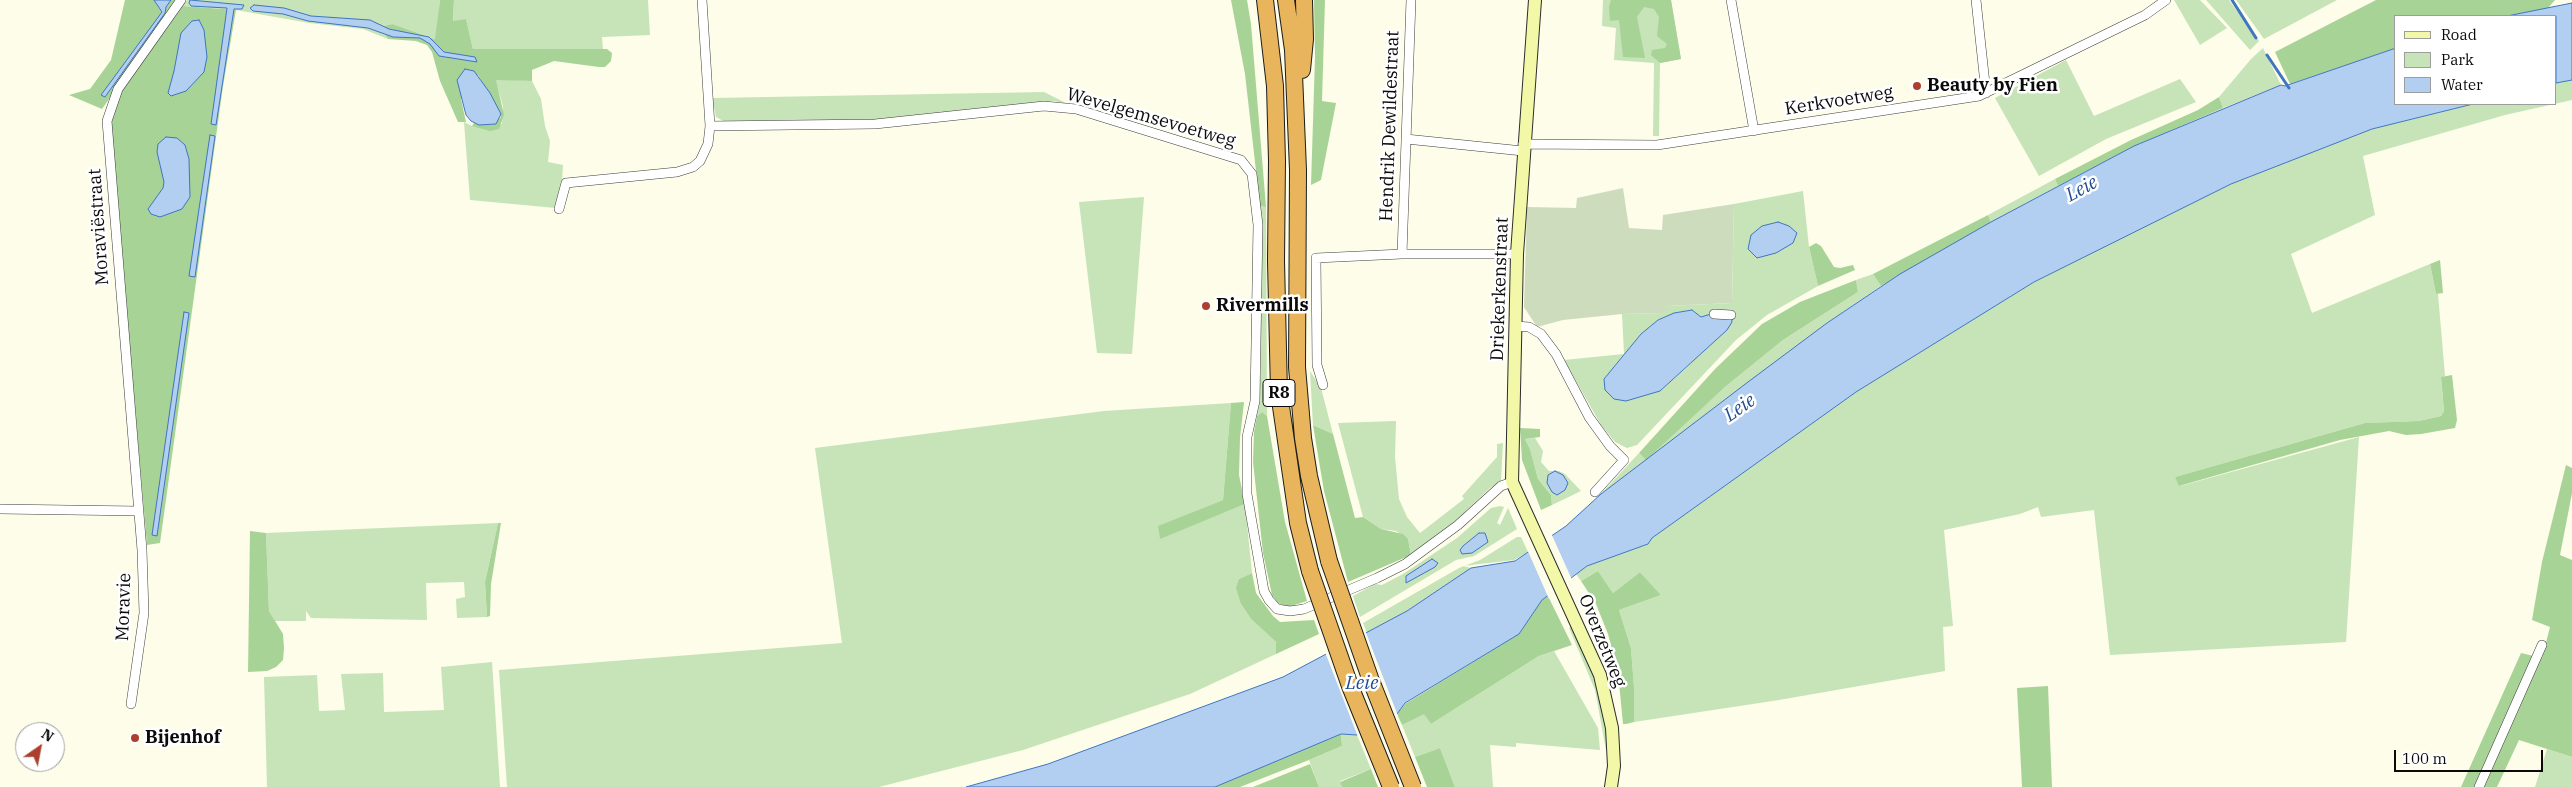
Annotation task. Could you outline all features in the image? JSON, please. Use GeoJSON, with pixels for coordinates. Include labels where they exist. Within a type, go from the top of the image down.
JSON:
{"type":"FeatureCollection","features":[{"type":"Feature","properties":{"kind":"highway","name":"R8"},"geometry":{"type":"LineString","coordinates":[[1286,0],[1294,79],[1298,170],[1298,367],[1303,438],[1309,476],[1329,561],[1370,678],[1414,787]]}},
{"type":"Feature","properties":{"kind":"highway"},"geometry":{"type":"LineString","coordinates":[[1294,79],[1303,67],[1304,0]]}},
{"type":"Feature","properties":{"kind":"highway","name":"R8"},"geometry":{"type":"LineString","coordinates":[[1265,4],[1275,86],[1279,394],[1298,524],[1310,570],[1350,686],[1391,787]]}},
{"type":"Feature","properties":{"kind":"street","name":"Moraviëstraat"},"geometry":{"type":"LineString","coordinates":[[135,474],[107,121],[118,89],[181,0]]}},
{"type":"Feature","properties":{"kind":"street"},"geometry":{"type":"LineString","coordinates":[[559,210],[566,183],[642,177],[677,172],[693,167],[704,153],[710,126],[702,0]]}},
{"type":"Feature","properties":{"kind":"street","name":"Hendrik Dewildestraat"},"geometry":{"type":"LineString","coordinates":[[1402,254],[1411,0]]}},
{"type":"Feature","properties":{"kind":"street","name":"Driekerkenstraat"},"geometry":{"type":"LineString","coordinates":[[1535,0],[1523,148],[1517,254],[1512,482],[1553,570]]}},
{"type":"Feature","properties":{"kind":"street"},"geometry":{"type":"LineString","coordinates":[[1731,0],[1754,131]]}},
{"type":"Feature","properties":{"kind":"street"},"geometry":{"type":"LineString","coordinates":[[1976,0],[1986,93]]}},
{"type":"Feature","properties":{"kind":"street","name":"Kerkvoetweg"},"geometry":{"type":"LineString","coordinates":[[1406,139],[1523,148],[1639,146],[1754,131],[1986,93],[2145,15],[2166,0]]}},
{"type":"Feature","properties":{"kind":"street","name":"Wevelgemsevoetweg"},"geometry":{"type":"LineString","coordinates":[[710,126],[875,124],[1044,106],[1076,109],[1241,160],[1252,174],[1258,225],[1255,401],[1247,437],[1247,494],[1264,591],[1277,609],[1290,611],[1304,609],[1405,564],[1458,526],[1501,486],[1512,482]]}},
{"type":"Feature","properties":{"kind":"street"},"geometry":{"type":"LineString","coordinates":[[1323,385],[1317,365],[1316,258],[1402,254],[1517,254]]}},
{"type":"Feature","properties":{"kind":"street"},"geometry":{"type":"LineString","coordinates":[[1714,314],[1731,315]]}},
{"type":"Feature","properties":{"kind":"street"},"geometry":{"type":"LineString","coordinates":[[1515,326],[1529,327],[1540,334],[1556,354],[1589,417],[1610,446],[1624,460],[1595,492]]}},
{"type":"Feature","properties":{"kind":"street","name":"Moravie"},"geometry":{"type":"LineString","coordinates":[[131,704],[144,613],[135,474]]}},
{"type":"Feature","properties":{"kind":"street"},"geometry":{"type":"LineString","coordinates":[[0,509],[138,511]]}},
{"type":"Feature","properties":{"kind":"street","name":"Overzetweg"},"geometry":{"type":"LineString","coordinates":[[1553,570],[1600,675],[1609,710],[1614,766],[1611,787]]}},
{"type":"Feature","properties":{"kind":"street"},"geometry":{"type":"LineString","coordinates":[[2479,787],[2542,646]]}},
{"type":"Feature","properties":{"kind":"green space"},"geometry":{"type":"Polygon","coordinates":[[[125,0],[178,0],[102,109],[69,95],[90,89],[111,60],[125,0]]]}},
{"type":"Feature","properties":{"kind":"green space"},"geometry":{"type":"Polygon","coordinates":[[[187,0],[440,0],[436,39],[391,24],[383,32],[388,39],[363,29],[309,23],[236,10],[183,6],[187,0]]]}},
{"type":"Feature","properties":{"kind":"green space"},"geometry":{"type":"Polygon","coordinates":[[[440,0],[454,0],[453,21],[466,19],[473,49],[607,49],[612,53],[611,61],[605,67],[599,67],[554,61],[532,70],[532,81],[496,80],[504,115],[499,129],[490,131],[472,126],[474,123],[492,125],[501,117],[478,75],[461,99],[466,122],[458,122],[440,81],[432,52],[427,45],[416,41],[388,39],[382,27],[392,24],[435,39],[440,0]]]}},
{"type":"Feature","properties":{"kind":"green space"},"geometry":{"type":"Polygon","coordinates":[[[454,0],[648,0],[650,35],[602,37],[603,49],[473,49],[466,19],[453,22],[454,0]]]}},
{"type":"Feature","properties":{"kind":"green space"},"geometry":{"type":"Polygon","coordinates":[[[1231,0],[1247,0],[1251,24],[1266,207],[1260,206],[1245,74],[1231,0]]]}},
{"type":"Feature","properties":{"kind":"green space"},"geometry":{"type":"Polygon","coordinates":[[[1314,0],[1325,0],[1322,101],[1336,103],[1321,180],[1311,185],[1315,57],[1314,0]]]}},
{"type":"Feature","properties":{"kind":"green space"},"geometry":{"type":"Polygon","coordinates":[[[1603,0],[1671,0],[1681,59],[1660,63],[1659,136],[1653,136],[1654,63],[1614,60],[1616,28],[1602,26],[1603,0]]]}},
{"type":"Feature","properties":{"kind":"green space"},"geometry":{"type":"Polygon","coordinates":[[[1611,0],[1671,0],[1681,59],[1660,63],[1651,55],[1652,50],[1665,48],[1667,44],[1657,36],[1659,17],[1654,9],[1644,7],[1637,17],[1645,58],[1623,57],[1619,20],[1610,21],[1609,7],[1611,0]]]}},
{"type":"Feature","properties":{"kind":"green space"},"geometry":{"type":"Polygon","coordinates":[[[2174,0],[2200,0],[2227,28],[2200,45],[2174,0]]]}},
{"type":"Feature","properties":{"kind":"green space"},"geometry":{"type":"Polygon","coordinates":[[[2206,0],[2229,0],[2259,41],[2250,50],[2206,0]]]}},
{"type":"Feature","properties":{"kind":"green space"},"geometry":{"type":"Polygon","coordinates":[[[2236,0],[2337,0],[2264,39],[2236,0]]]}},
{"type":"Feature","properties":{"kind":"green space"},"geometry":{"type":"Polygon","coordinates":[[[2376,0],[2555,0],[2548,8],[2512,15],[2394,15],[2394,49],[2290,84],[2275,52],[2376,0]]]}},
{"type":"Feature","properties":{"kind":"green space"},"geometry":{"type":"Polygon","coordinates":[[[183,6],[236,10],[223,86],[160,543],[147,545],[110,124],[120,93],[183,6]]]}},
{"type":"Feature","properties":{"kind":"green space"},"geometry":{"type":"Polygon","coordinates":[[[2263,48],[2281,85],[2223,108],[2219,97],[2251,59],[2263,48]]]}},
{"type":"Feature","properties":{"kind":"green space"},"geometry":{"type":"Polygon","coordinates":[[[2066,60],[2094,116],[2180,79],[2196,102],[2106,139],[2039,176],[1995,98],[2066,60]]]}},
{"type":"Feature","properties":{"kind":"green space"},"geometry":{"type":"Polygon","coordinates":[[[495,79],[532,81],[541,99],[545,126],[550,141],[548,162],[563,165],[562,181],[556,208],[470,200],[464,122],[472,126],[502,124],[503,106],[495,79]]]}},
{"type":"Feature","properties":{"kind":"green space"},"geometry":{"type":"Polygon","coordinates":[[[2572,80],[2572,100],[2557,104],[2557,83],[2572,80]]]}},
{"type":"Feature","properties":{"kind":"green space"},"geometry":{"type":"Polygon","coordinates":[[[1044,92],[1066,103],[1052,101],[910,118],[814,122],[727,123],[716,117],[712,98],[1044,92]]]}},
{"type":"Feature","properties":{"kind":"green space"},"geometry":{"type":"Polygon","coordinates":[[[2219,97],[2223,108],[2134,146],[2058,186],[2055,179],[2131,140],[2198,110],[2219,97]]]}},
{"type":"Feature","properties":{"kind":"green space"},"geometry":{"type":"Polygon","coordinates":[[[2469,105],[2550,105],[2505,115],[2363,156],[2375,215],[2291,254],[2312,313],[2430,264],[2436,294],[2438,294],[2445,376],[2441,378],[2444,411],[2441,416],[2419,421],[2365,423],[2175,477],[2180,486],[2359,437],[2346,642],[2110,655],[2094,510],[2041,517],[2038,507],[2020,514],[1944,530],[1953,626],[1943,627],[1945,671],[1779,700],[1634,722],[1631,648],[1619,610],[1661,595],[1640,572],[1613,593],[1598,571],[1581,581],[1576,574],[1587,566],[1648,544],[1652,538],[1856,392],[2034,282],[2230,184],[2372,129],[2469,105]]]}},
{"type":"Feature","properties":{"kind":"green space"},"geometry":{"type":"Polygon","coordinates":[[[2055,179],[2058,186],[1991,222],[1988,215],[2055,179]]]}},
{"type":"Feature","properties":{"kind":"green space"},"geometry":{"type":"Polygon","coordinates":[[[1623,188],[1629,228],[1662,230],[1663,215],[1734,204],[1732,303],[1666,306],[1665,313],[1622,314],[1563,320],[1537,327],[1524,307],[1527,207],[1576,208],[1577,198],[1623,188]]]}},
{"type":"Feature","properties":{"kind":"green space"},"geometry":{"type":"Polygon","coordinates":[[[1803,191],[1809,247],[1818,286],[1767,315],[1736,340],[1637,445],[1627,448],[1615,442],[1601,425],[1564,360],[1624,354],[1622,314],[1664,313],[1666,306],[1732,303],[1734,204],[1803,191]],[[1691,310],[1674,313],[1658,320],[1641,334],[1604,379],[1660,391],[1703,350],[1701,317],[1691,310]]]}},
{"type":"Feature","properties":{"kind":"green space"},"geometry":{"type":"Polygon","coordinates":[[[1144,197],[1132,354],[1097,353],[1079,202],[1144,197]]]}},
{"type":"Feature","properties":{"kind":"green space"},"geometry":{"type":"Polygon","coordinates":[[[1260,206],[1266,207],[1267,416],[1262,412],[1257,416],[1261,371],[1260,206]]]}},
{"type":"Feature","properties":{"kind":"green space"},"geometry":{"type":"Polygon","coordinates":[[[1988,215],[1991,222],[1881,286],[1873,274],[1988,215]]]}},
{"type":"Feature","properties":{"kind":"green space"},"geometry":{"type":"Polygon","coordinates":[[[1816,243],[1821,246],[1834,267],[1840,268],[1853,265],[1855,270],[1818,286],[1809,247],[1816,243]]]}},
{"type":"Feature","properties":{"kind":"green space"},"geometry":{"type":"Polygon","coordinates":[[[2440,260],[2443,293],[2436,294],[2430,264],[2440,260]]]}},
{"type":"Feature","properties":{"kind":"green space"},"geometry":{"type":"Polygon","coordinates":[[[1873,274],[1881,286],[1827,323],[1601,494],[1639,453],[1645,459],[1725,387],[1783,340],[1858,292],[1856,280],[1873,274]]]}},
{"type":"Feature","properties":{"kind":"green space"},"geometry":{"type":"Polygon","coordinates":[[[1856,280],[1858,292],[1783,340],[1725,387],[1646,460],[1639,453],[1715,369],[1762,324],[1800,302],[1856,280]]]}},
{"type":"Feature","properties":{"kind":"green space"},"geometry":{"type":"Polygon","coordinates":[[[1310,371],[1321,388],[1333,434],[1313,425],[1310,371]]]}},
{"type":"Feature","properties":{"kind":"green space"},"geometry":{"type":"Polygon","coordinates":[[[2452,375],[2457,420],[2455,428],[2406,435],[2389,431],[2340,440],[2179,486],[2175,477],[2365,423],[2419,421],[2441,416],[2444,411],[2441,377],[2452,375]]]}},
{"type":"Feature","properties":{"kind":"green space"},"geometry":{"type":"Polygon","coordinates":[[[1244,402],[1240,438],[1239,475],[1245,504],[1160,539],[1158,526],[1223,500],[1231,403],[1244,402]]]}},
{"type":"Feature","properties":{"kind":"green space"},"geometry":{"type":"Polygon","coordinates":[[[1231,403],[1223,500],[1159,526],[1160,538],[1245,504],[1252,573],[1239,579],[1241,604],[1251,619],[1276,642],[1276,654],[1190,694],[1023,750],[879,787],[507,787],[499,670],[842,643],[815,448],[1104,411],[1231,403]]]}},
{"type":"Feature","properties":{"kind":"green space"},"geometry":{"type":"Polygon","coordinates":[[[1262,412],[1267,416],[1285,522],[1307,601],[1288,607],[1278,603],[1272,595],[1263,553],[1253,462],[1254,432],[1257,416],[1262,412]]]}},
{"type":"Feature","properties":{"kind":"green space"},"geometry":{"type":"Polygon","coordinates":[[[1396,421],[1395,457],[1399,499],[1407,517],[1420,533],[1464,499],[1462,496],[1497,457],[1497,444],[1503,443],[1501,481],[1490,488],[1452,524],[1411,555],[1408,539],[1396,531],[1381,529],[1363,517],[1338,423],[1396,421]]]}},
{"type":"Feature","properties":{"kind":"green space"},"geometry":{"type":"Polygon","coordinates":[[[1313,425],[1333,434],[1355,518],[1363,517],[1381,529],[1403,534],[1408,539],[1411,555],[1348,582],[1324,491],[1313,425]]]}},
{"type":"Feature","properties":{"kind":"green space"},"geometry":{"type":"Polygon","coordinates":[[[1520,428],[1540,429],[1540,437],[1525,439],[1530,449],[1538,479],[1551,495],[1552,505],[1541,510],[1522,460],[1520,428]]]}},
{"type":"Feature","properties":{"kind":"green space"},"geometry":{"type":"Polygon","coordinates":[[[1535,438],[1543,451],[1541,462],[1549,471],[1559,471],[1565,474],[1581,491],[1552,505],[1551,495],[1538,479],[1530,449],[1525,439],[1535,438]]]}},
{"type":"Feature","properties":{"kind":"green space"},"geometry":{"type":"Polygon","coordinates":[[[2566,465],[2572,468],[2572,493],[2560,555],[2572,560],[2572,757],[2519,740],[2497,787],[2461,787],[2521,653],[2542,658],[2550,627],[2532,620],[2542,562],[2566,465]]]}},
{"type":"Feature","properties":{"kind":"green space"},"geometry":{"type":"Polygon","coordinates":[[[1504,507],[1497,523],[1500,525],[1508,508],[1517,529],[1474,556],[1456,560],[1360,617],[1353,596],[1375,584],[1382,585],[1403,574],[1457,538],[1491,508],[1504,507]]]}},
{"type":"Feature","properties":{"kind":"green space"},"geometry":{"type":"Polygon","coordinates":[[[498,523],[485,582],[487,617],[457,618],[456,599],[465,597],[464,582],[426,583],[427,620],[311,618],[306,611],[306,621],[275,621],[269,611],[266,533],[498,523]]]}},
{"type":"Feature","properties":{"kind":"green space"},"geometry":{"type":"Polygon","coordinates":[[[498,523],[501,523],[491,584],[490,616],[487,617],[485,582],[498,523]]]}},
{"type":"Feature","properties":{"kind":"green space"},"geometry":{"type":"Polygon","coordinates":[[[250,531],[266,533],[269,611],[283,634],[283,660],[276,667],[267,671],[248,672],[250,531]]]}},
{"type":"Feature","properties":{"kind":"green space"},"geometry":{"type":"Polygon","coordinates":[[[1517,537],[1521,537],[1528,552],[1514,560],[1465,566],[1480,560],[1517,537]]]}},
{"type":"Feature","properties":{"kind":"green space"},"geometry":{"type":"Polygon","coordinates":[[[1464,566],[1471,568],[1407,611],[1367,633],[1363,623],[1464,566]]]}},
{"type":"Feature","properties":{"kind":"green space"},"geometry":{"type":"Polygon","coordinates":[[[1598,571],[1613,593],[1640,572],[1661,595],[1619,610],[1631,648],[1634,687],[1634,722],[1626,724],[1623,724],[1618,672],[1608,634],[1596,604],[1581,581],[1598,571]]]}},
{"type":"Feature","properties":{"kind":"green space"},"geometry":{"type":"Polygon","coordinates":[[[1252,573],[1256,593],[1273,616],[1280,622],[1314,620],[1319,634],[1276,654],[1276,642],[1251,619],[1241,604],[1236,588],[1239,579],[1252,573]]]}},
{"type":"Feature","properties":{"kind":"green space"},"geometry":{"type":"Polygon","coordinates":[[[1548,596],[1572,645],[1539,656],[1431,724],[1424,714],[1402,725],[1397,714],[1405,704],[1519,634],[1542,600],[1548,596]]]}},
{"type":"Feature","properties":{"kind":"green space"},"geometry":{"type":"Polygon","coordinates":[[[1572,626],[1599,690],[1609,750],[1606,750],[1595,690],[1569,628],[1572,626]]]}},
{"type":"Feature","properties":{"kind":"green space"},"geometry":{"type":"Polygon","coordinates":[[[1554,651],[1598,728],[1600,750],[1516,743],[1516,747],[1490,745],[1493,787],[1455,787],[1440,748],[1415,757],[1402,725],[1424,713],[1431,724],[1539,656],[1554,651]]]}},
{"type":"Feature","properties":{"kind":"green space"},"geometry":{"type":"Polygon","coordinates":[[[492,662],[500,787],[267,787],[264,677],[317,675],[319,711],[345,710],[341,674],[383,673],[384,712],[444,710],[441,667],[492,662]]]}},
{"type":"Feature","properties":{"kind":"green space"},"geometry":{"type":"Polygon","coordinates":[[[2048,686],[2052,787],[2022,787],[2017,688],[2048,686]]]}},
{"type":"Feature","properties":{"kind":"green space"},"geometry":{"type":"Polygon","coordinates":[[[1341,734],[1357,735],[1371,769],[1340,781],[1342,787],[1319,787],[1309,760],[1342,746],[1341,734]]]}},
{"type":"Feature","properties":{"kind":"green space"},"geometry":{"type":"Polygon","coordinates":[[[1341,734],[1342,746],[1309,760],[1240,787],[1215,787],[1341,734]]]}},
{"type":"Feature","properties":{"kind":"green space"},"geometry":{"type":"Polygon","coordinates":[[[1440,748],[1455,787],[1427,787],[1415,757],[1440,748]]]}},
{"type":"Feature","properties":{"kind":"green space"},"geometry":{"type":"Polygon","coordinates":[[[2547,749],[2572,757],[2572,787],[2535,787],[2547,749]]]}},
{"type":"Feature","properties":{"kind":"green space"},"geometry":{"type":"Polygon","coordinates":[[[1310,764],[1319,787],[1253,787],[1310,764]]]}},
{"type":"Feature","properties":{"kind":"green space"},"geometry":{"type":"Polygon","coordinates":[[[1371,769],[1378,787],[1342,787],[1340,782],[1371,769]]]}},
{"type":"Feature","properties":{"kind":"water"},"geometry":{"type":"Polygon","coordinates":[[[154,0],[171,0],[166,7],[165,13],[105,97],[101,95],[162,12],[154,0]]]}},
{"type":"Feature","properties":{"kind":"water"},"geometry":{"type":"Polygon","coordinates":[[[190,0],[244,5],[242,9],[234,9],[216,125],[211,124],[227,8],[191,6],[190,0]]]}},
{"type":"Feature","properties":{"kind":"water"},"geometry":{"type":"Polygon","coordinates":[[[2572,3],[2572,80],[2557,83],[2557,15],[2512,15],[2572,3]]]}},
{"type":"Feature","properties":{"kind":"water"},"geometry":{"type":"Polygon","coordinates":[[[254,5],[284,8],[311,16],[370,20],[389,29],[429,37],[444,52],[475,57],[477,62],[439,56],[430,44],[420,38],[393,37],[368,28],[308,21],[283,14],[253,11],[250,8],[254,5]]]}},
{"type":"Feature","properties":{"kind":"water"},"geometry":{"type":"Polygon","coordinates":[[[199,20],[204,30],[207,57],[204,72],[186,91],[171,96],[168,93],[181,33],[192,21],[199,20]]]}},
{"type":"Feature","properties":{"kind":"water","name":"Leie"},"geometry":{"type":"Polygon","coordinates":[[[2394,49],[2394,105],[2469,105],[2372,129],[2231,184],[2034,282],[1856,392],[1652,538],[1648,544],[1587,566],[1542,600],[1519,634],[1405,703],[1397,714],[1357,735],[1341,734],[1215,787],[966,787],[1048,764],[1283,677],[1407,611],[1471,568],[1515,561],[1566,526],[1601,494],[1827,323],[1900,274],[1991,222],[2134,146],[2281,85],[2285,86],[2394,49]]]}},
{"type":"Feature","properties":{"kind":"water"},"geometry":{"type":"Polygon","coordinates":[[[465,69],[474,71],[490,93],[501,114],[496,124],[479,125],[471,121],[466,115],[457,80],[465,69]]]}},
{"type":"Feature","properties":{"kind":"water"},"geometry":{"type":"Polygon","coordinates":[[[210,135],[215,136],[195,277],[189,276],[210,135]]]}},
{"type":"Feature","properties":{"kind":"water"},"geometry":{"type":"Polygon","coordinates":[[[166,137],[177,138],[185,145],[189,159],[190,197],[182,209],[160,217],[151,214],[148,209],[163,188],[164,182],[157,152],[158,144],[166,137]]]}},
{"type":"Feature","properties":{"kind":"water"},"geometry":{"type":"Polygon","coordinates":[[[1778,222],[1789,226],[1797,233],[1793,243],[1776,253],[1757,258],[1748,249],[1751,235],[1762,226],[1778,222]]]}},
{"type":"Feature","properties":{"kind":"water"},"geometry":{"type":"Polygon","coordinates":[[[1692,310],[1701,317],[1714,313],[1731,314],[1732,322],[1727,330],[1660,391],[1626,401],[1614,399],[1605,390],[1604,379],[1641,334],[1658,320],[1674,313],[1692,310]]]}},
{"type":"Feature","properties":{"kind":"water"},"geometry":{"type":"Polygon","coordinates":[[[184,312],[189,313],[157,536],[152,535],[184,312]]]}},
{"type":"Feature","properties":{"kind":"water"},"geometry":{"type":"Polygon","coordinates":[[[1555,471],[1563,475],[1568,483],[1565,490],[1557,495],[1552,492],[1547,483],[1548,475],[1555,471]]]}},
{"type":"Feature","properties":{"kind":"water"},"geometry":{"type":"Polygon","coordinates":[[[1479,533],[1485,533],[1488,542],[1472,553],[1462,554],[1460,550],[1463,546],[1479,533]]]}},
{"type":"Feature","properties":{"kind":"water"},"geometry":{"type":"Polygon","coordinates":[[[1432,559],[1438,563],[1435,567],[1406,583],[1406,576],[1432,559]]]}},
{"type":"Feature","properties":{"kind":"pier"},"geometry":{"type":"Polygon","coordinates":[[[1551,533],[1573,582],[1549,599],[1527,549],[1551,533]]]}},
{"type":"Feature","properties":{"kind":"pier"},"geometry":{"type":"Polygon","coordinates":[[[1365,630],[1398,716],[1358,737],[1325,652],[1365,630]]]}},
{"type":"Feature","properties":{"kind":"waterway"},"geometry":{"type":"LineString","coordinates":[[2232,0],[2256,38]]}},
{"type":"Feature","properties":{"kind":"waterway"},"geometry":{"type":"LineString","coordinates":[[2267,55],[2289,88]]}},
{"type":"Feature","properties":{"kind":"place","name":"Beauty by Fien"},"geometry":{"type":"Point","coordinates":[1917,86]}},
{"type":"Feature","properties":{"kind":"place","name":"Rivermills"},"geometry":{"type":"Point","coordinates":[1206,306]}},
{"type":"Feature","properties":{"kind":"place","name":"Bijenhof"},"geometry":{"type":"Point","coordinates":[135,738]}}]}
